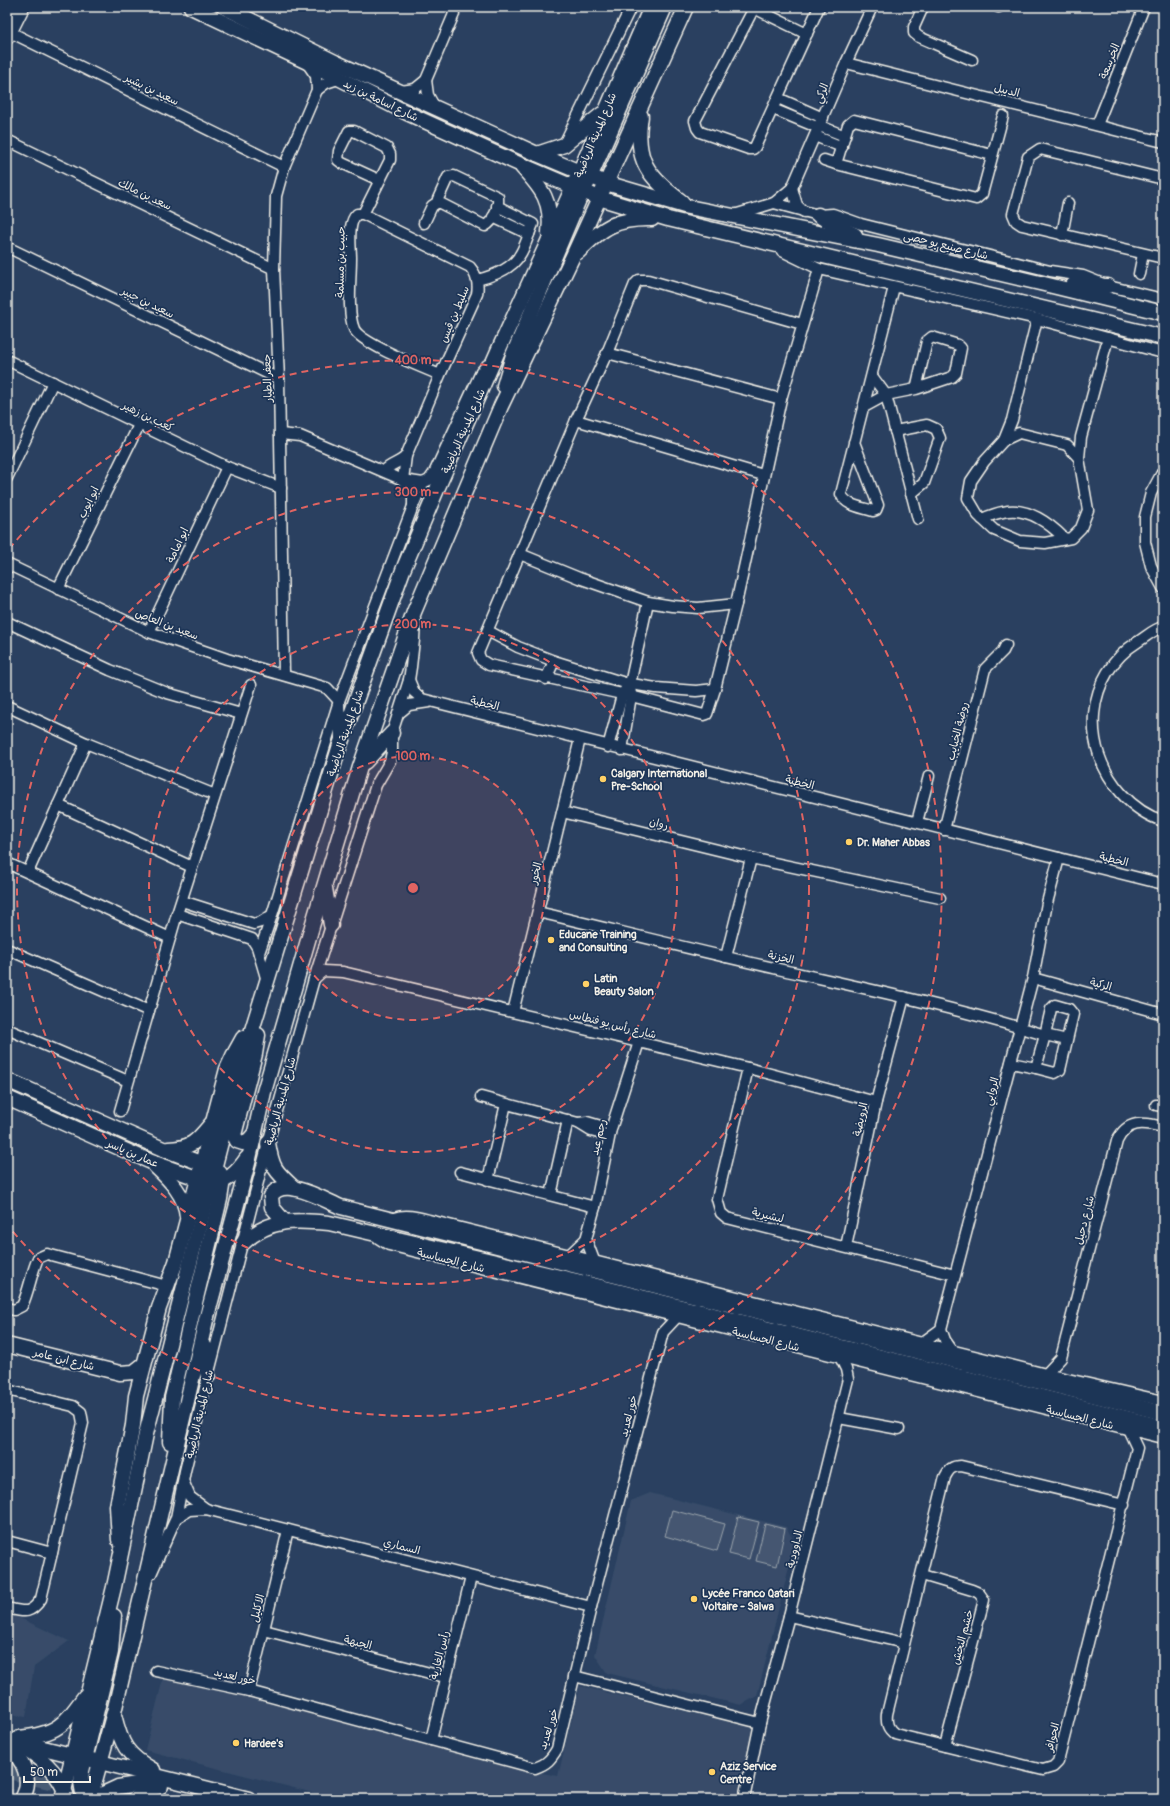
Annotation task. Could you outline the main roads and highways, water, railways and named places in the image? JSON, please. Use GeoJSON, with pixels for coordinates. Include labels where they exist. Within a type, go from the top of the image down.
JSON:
{"type":"FeatureCollection","features":[{"type":"Feature","properties":{"kind":"main road"},"geometry":{"type":"LineString","coordinates":[[7,11],[9,7]]}},
{"type":"Feature","properties":{"kind":"main road"},"geometry":{"type":"LineString","coordinates":[[8,34],[22,7]]}},
{"type":"Feature","properties":{"kind":"main road","name":"شارع اسامة بن زيد"},"geometry":{"type":"LineString","coordinates":[[191,7],[307,62],[407,114],[578,189]]}},
{"type":"Feature","properties":{"kind":"main road","name":"شارع اسامة بن زيد"},"geometry":{"type":"LineString","coordinates":[[224,7],[240,11],[335,62],[537,154],[585,174]]}},
{"type":"Feature","properties":{"kind":"main road"},"geometry":{"type":"LineString","coordinates":[[640,31],[643,7]]}},
{"type":"Feature","properties":{"kind":"main road","name":"شارع المدينة الرياضية"},"geometry":{"type":"LineString","coordinates":[[208,1166],[255,1021],[260,1000],[340,745],[403,570],[498,351],[547,243],[585,174],[605,112],[651,7]]}},
{"type":"Feature","properties":{"kind":"main road"},"geometry":{"type":"LineString","coordinates":[[599,198],[591,194],[588,189],[585,174],[665,7]]}},
{"type":"Feature","properties":{"kind":"main road","name":"شارع المدينة الرياضية"},"geometry":{"type":"LineString","coordinates":[[91,1799],[114,1712],[206,1320],[251,1150],[264,1092],[324,883],[360,767],[414,612],[501,406],[572,258],[686,7]]}},
{"type":"Feature","properties":{"kind":"main road"},"geometry":{"type":"LineString","coordinates":[[643,103],[639,138],[640,151],[644,165],[656,181],[688,207]]}},
{"type":"Feature","properties":{"kind":"main road"},"geometry":{"type":"LineString","coordinates":[[537,154],[564,145],[605,112]]}},
{"type":"Feature","properties":{"kind":"main road"},"geometry":{"type":"LineString","coordinates":[[519,164],[539,186],[548,203],[550,216],[547,243]]}},
{"type":"Feature","properties":{"kind":"main road","name":"شارع صنيع بو حصى"},"geometry":{"type":"LineString","coordinates":[[585,174],[606,183],[688,207],[731,217],[878,245],[1163,313]]}},
{"type":"Feature","properties":{"kind":"main road"},"geometry":{"type":"LineString","coordinates":[[501,406],[511,360],[578,189],[599,198],[668,219],[1163,337]]}},
{"type":"Feature","properties":{"kind":"main road"},"geometry":{"type":"LineString","coordinates":[[818,215],[840,228],[878,245]]}},
{"type":"Feature","properties":{"kind":"main road"},"geometry":{"type":"LineString","coordinates":[[572,258],[598,233],[613,223],[633,219],[668,219]]}},
{"type":"Feature","properties":{"kind":"main road"},"geometry":{"type":"LineString","coordinates":[[1044,284],[1108,286]]}},
{"type":"Feature","properties":{"kind":"main road"},"geometry":{"type":"LineString","coordinates":[[360,767],[392,733]]}},
{"type":"Feature","properties":{"kind":"main road"},"geometry":{"type":"LineString","coordinates":[[324,883],[331,925]]}},
{"type":"Feature","properties":{"kind":"main road"},"geometry":{"type":"LineString","coordinates":[[255,1133],[249,1140],[243,1143],[237,1141],[234,1135],[255,1054],[260,1000]]}},
{"type":"Feature","properties":{"kind":"main road"},"geometry":{"type":"LineString","coordinates":[[168,1479],[172,1398],[220,1202],[211,1181],[208,1166],[214,1119],[229,1063],[240,1042],[255,1021]]}},
{"type":"Feature","properties":{"kind":"main road","name":"عمار بن ياسر"},"geometry":{"type":"LineString","coordinates":[[7,1080],[163,1149],[208,1166]]}},
{"type":"Feature","properties":{"kind":"main road","name":"عمار بن ياسر"},"geometry":{"type":"LineString","coordinates":[[7,1098],[149,1161],[211,1181]]}},
{"type":"Feature","properties":{"kind":"main road"},"geometry":{"type":"LineString","coordinates":[[163,1149],[191,1146],[200,1138],[214,1119]]}},
{"type":"Feature","properties":{"kind":"main road"},"geometry":{"type":"LineString","coordinates":[[268,1143],[271,1162],[280,1176],[294,1188]]}},
{"type":"Feature","properties":{"kind":"main road"},"geometry":{"type":"LineString","coordinates":[[211,1181],[238,1169],[251,1150]]}},
{"type":"Feature","properties":{"kind":"main road"},"geometry":{"type":"LineString","coordinates":[[149,1161],[179,1192],[185,1205],[187,1221]]}},
{"type":"Feature","properties":{"kind":"main road"},"geometry":{"type":"LineString","coordinates":[[120,1562],[117,1506],[133,1425],[136,1396],[143,1365],[167,1286],[176,1262],[187,1221],[211,1181],[220,1173],[208,1166]]}},
{"type":"Feature","properties":{"kind":"main road"},"geometry":{"type":"LineString","coordinates":[[83,1793],[79,1756],[89,1691],[120,1562],[146,1434],[211,1181]]}},
{"type":"Feature","properties":{"kind":"main road"},"geometry":{"type":"LineString","coordinates":[[284,1221],[272,1207],[271,1196],[278,1188],[285,1186],[294,1188],[341,1207],[390,1220],[893,1346],[1115,1401],[1163,1404]]}},
{"type":"Feature","properties":{"kind":"main road","name":"شارع الجساسية"},"geometry":{"type":"LineString","coordinates":[[243,1243],[261,1229],[284,1221],[296,1220],[329,1223],[625,1293],[711,1320],[893,1365],[1102,1412],[1158,1431]]}},
{"type":"Feature","properties":{"kind":"main road"},"geometry":{"type":"LineString","coordinates":[[150,1341],[161,1326],[190,1260]]}},
{"type":"Feature","properties":{"kind":"main road"},"geometry":{"type":"LineString","coordinates":[[611,1267],[625,1278]]}},
{"type":"Feature","properties":{"kind":"main road"},"geometry":{"type":"LineString","coordinates":[[625,1293],[634,1306]]}},
{"type":"Feature","properties":{"kind":"main road"},"geometry":{"type":"LineString","coordinates":[[206,1320],[204,1361],[208,1376]]}},
{"type":"Feature","properties":{"kind":"main road"},"geometry":{"type":"LineString","coordinates":[[893,1346],[908,1339]]}},
{"type":"Feature","properties":{"kind":"main road","name":"شارع ابن عامر"},"geometry":{"type":"LineString","coordinates":[[7,1345],[120,1373],[134,1372],[143,1365]]}},
{"type":"Feature","properties":{"kind":"main road"},"geometry":{"type":"LineString","coordinates":[[958,1351],[977,1366]]}},
{"type":"Feature","properties":{"kind":"main road"},"geometry":{"type":"LineString","coordinates":[[120,1373],[127,1377],[132,1383],[136,1396]]}},
{"type":"Feature","properties":{"kind":"main road"},"geometry":{"type":"LineString","coordinates":[[1115,1401],[1134,1394]]}},
{"type":"Feature","properties":{"kind":"main road"},"geometry":{"type":"LineString","coordinates":[[1102,1412],[1109,1424]]}},
{"type":"Feature","properties":{"kind":"main road"},"geometry":{"type":"LineString","coordinates":[[66,1797],[111,1652],[114,1627],[114,1587]]}},
{"type":"Feature","properties":{"kind":"main road"},"geometry":{"type":"LineString","coordinates":[[8,1742],[39,1736],[54,1730],[66,1721],[89,1691]]}},
{"type":"Feature","properties":{"kind":"main road"},"geometry":{"type":"LineString","coordinates":[[114,1712],[121,1740],[127,1752],[147,1767],[171,1779]]}},
{"type":"Feature","properties":{"kind":"main road"},"geometry":{"type":"LineString","coordinates":[[8,1742],[79,1756],[249,1799]]}},
{"type":"Feature","properties":{"kind":"main road"},"geometry":{"type":"LineString","coordinates":[[8,1742],[43,1760],[53,1770],[66,1797]]}},
{"type":"Feature","properties":{"kind":"main road"},"geometry":{"type":"LineString","coordinates":[[8,1742],[26,1772],[28,1784],[22,1799]]}},
{"type":"Feature","properties":{"kind":"main road"},"geometry":{"type":"LineString","coordinates":[[66,1797],[83,1793],[100,1761]]}},
{"type":"Feature","properties":{"kind":"main road"},"geometry":{"type":"LineString","coordinates":[[91,1799],[118,1787],[171,1779]]}},
{"type":"Feature","properties":{"kind":"main road"},"geometry":{"type":"LineString","coordinates":[[134,1799],[152,1789],[187,1783]]}},
{"type":"Feature","properties":{"kind":"tunnel"},"geometry":{"type":"LineString","coordinates":[[7,1769],[129,1799]]}},
{"type":"Feature","properties":{"kind":"tunnel"},"geometry":{"type":"LineString","coordinates":[[7,1798],[12,1799]]}},
{"type":"Feature","properties":{"kind":"place","name":"Calgary International Pre-School"},"geometry":{"type":"Point","coordinates":[603,779]}},
{"type":"Feature","properties":{"kind":"place","name":"Dr. Maher Abbas"},"geometry":{"type":"Point","coordinates":[849,842]}},
{"type":"Feature","properties":{"kind":"place","name":"Educane Training and Consulting"},"geometry":{"type":"Point","coordinates":[551,940]}},
{"type":"Feature","properties":{"kind":"place","name":"Latin Beauty Salon"},"geometry":{"type":"Point","coordinates":[586,984]}},
{"type":"Feature","properties":{"kind":"place","name":"Lycée Franco Qatari Voltaire - Salwa"},"geometry":{"type":"Point","coordinates":[694,1599]}},
{"type":"Feature","properties":{"kind":"place","name":"Hardee's"},"geometry":{"type":"Point","coordinates":[236,1743]}},
{"type":"Feature","properties":{"kind":"place","name":"Aziz Service Centre"},"geometry":{"type":"Point","coordinates":[712,1772]}}]}
